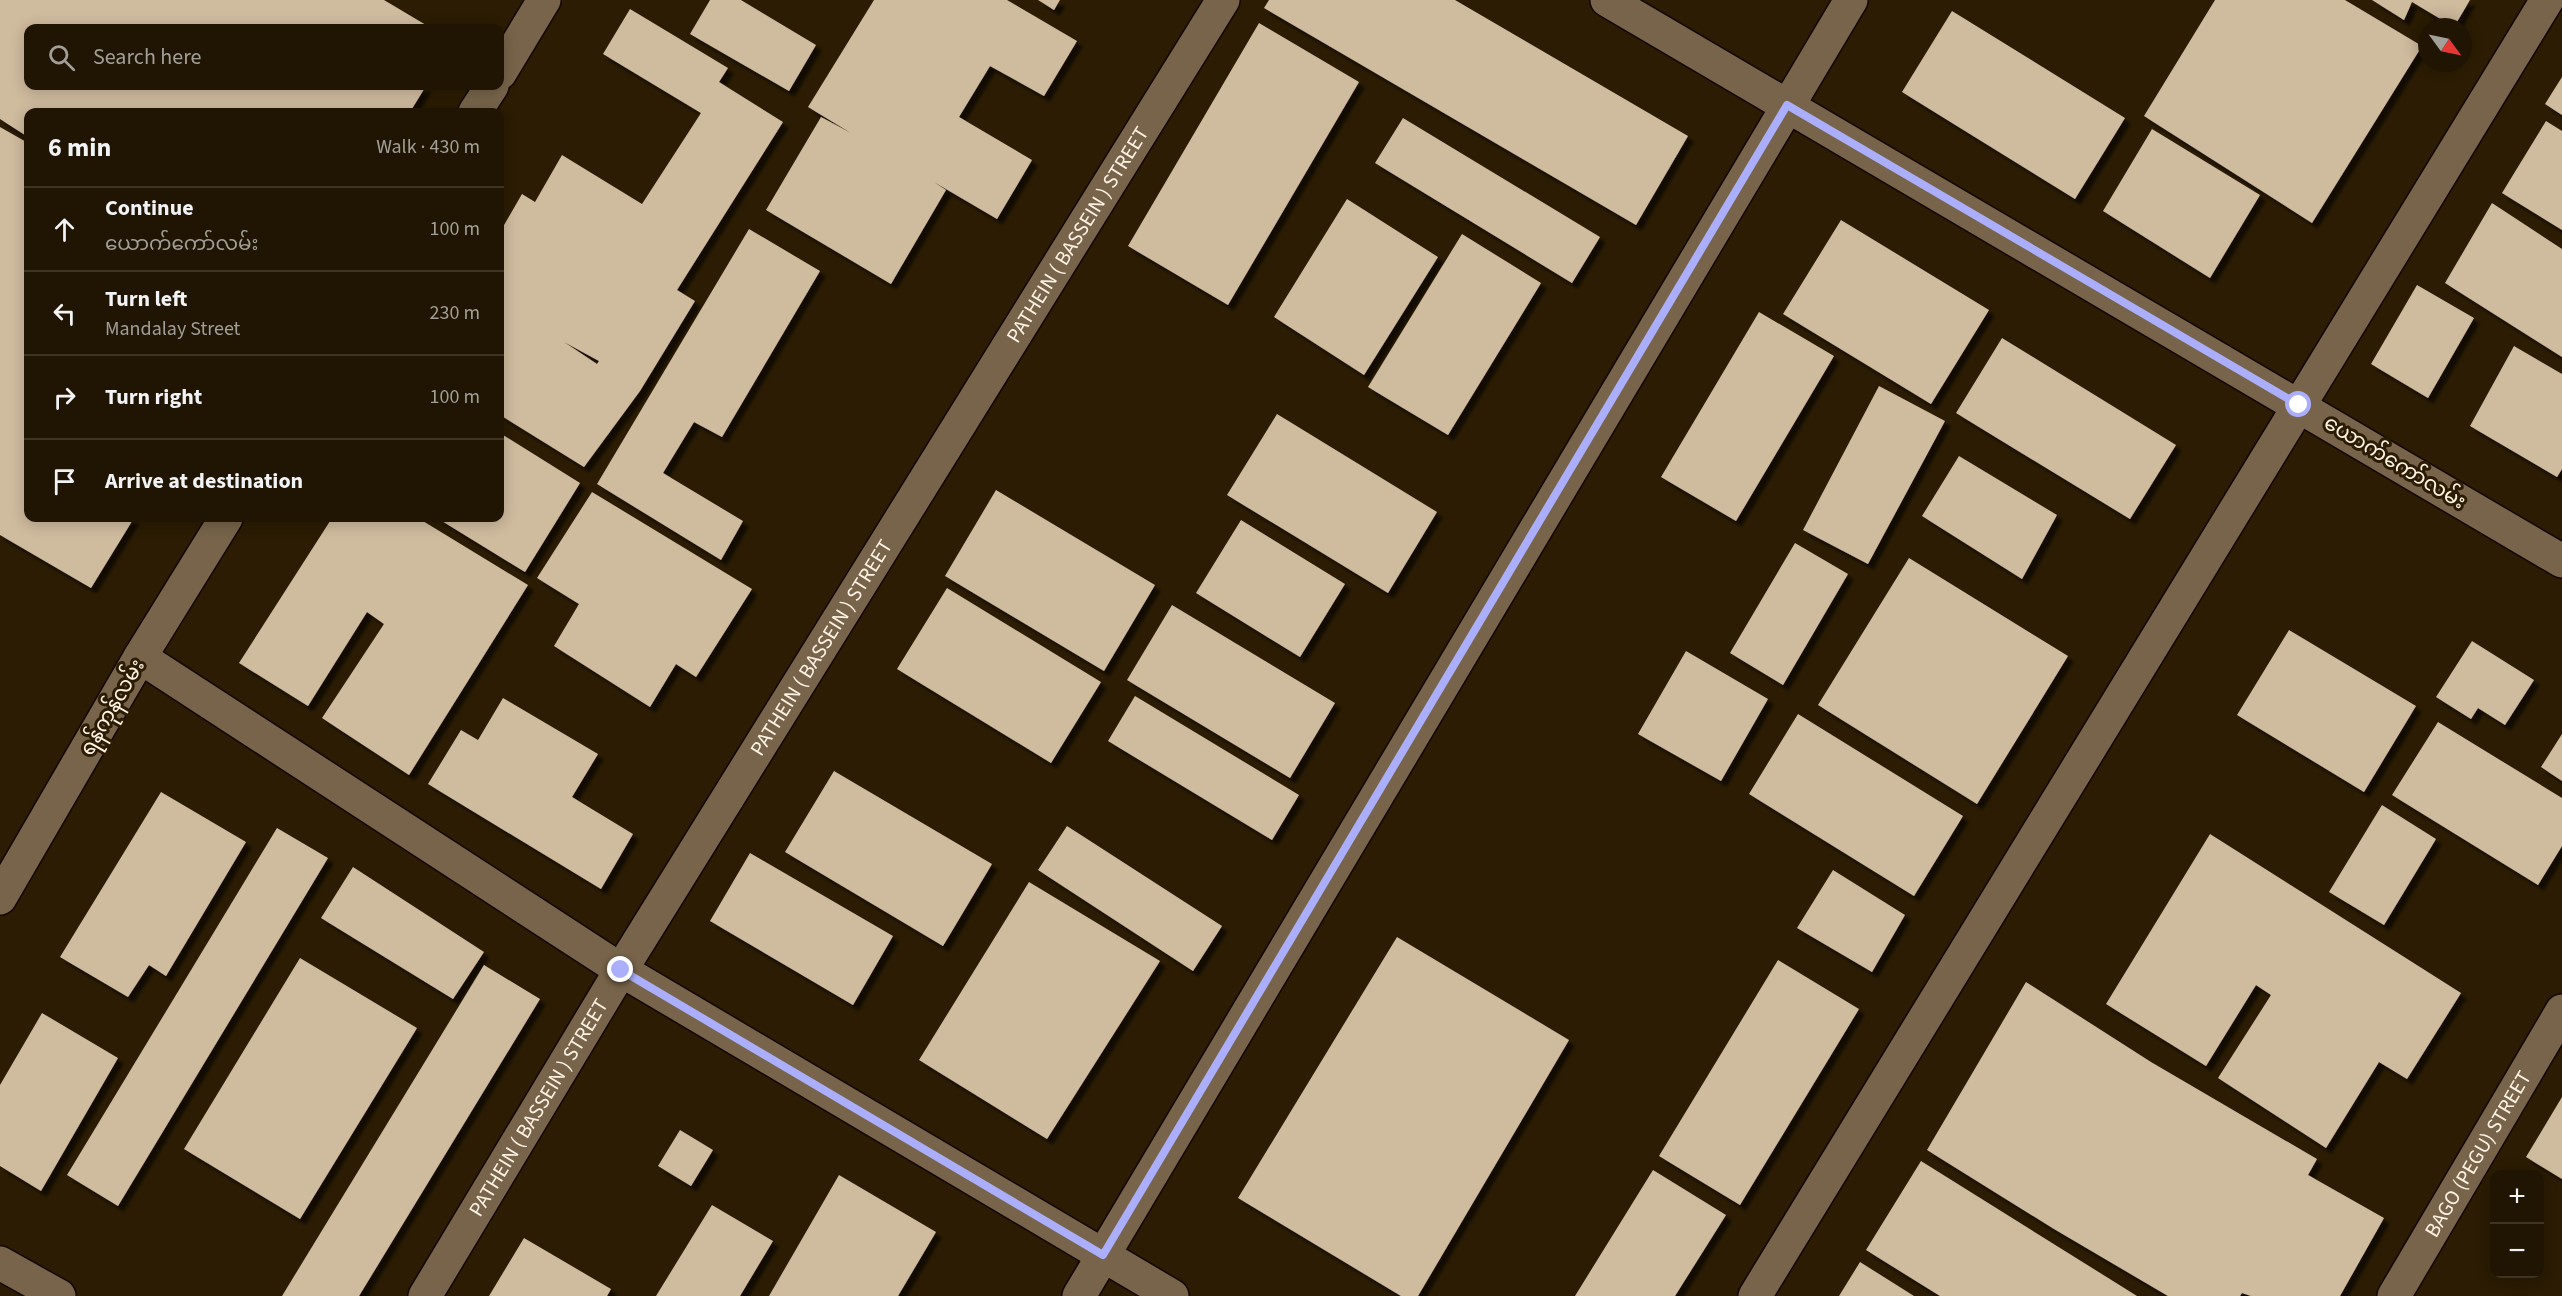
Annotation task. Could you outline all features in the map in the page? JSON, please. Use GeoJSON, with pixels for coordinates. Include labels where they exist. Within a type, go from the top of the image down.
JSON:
{"type":"FeatureCollection","features":[{"type":"Feature","properties":{"kind":"street"},"geometry":{"type":"LineString","coordinates":[[504,66],[544,0]]}},
{"type":"Feature","properties":{"kind":"street","name":"PATHEIN ( BASSEIN ) STREET"},"geometry":{"type":"LineString","coordinates":[[425,1296],[621,970],[1223,0]]}},
{"type":"Feature","properties":{"kind":"street","name":"ယောက်ကော်လမ်း"},"geometry":{"type":"LineString","coordinates":[[1607,0],[2562,561]]}},
{"type":"Feature","properties":{"kind":"street"},"geometry":{"type":"LineString","coordinates":[[1079,1296],[1851,0]]}},
{"type":"Feature","properties":{"kind":"street"},"geometry":{"type":"LineString","coordinates":[[1755,1296],[2547,0]]}},
{"type":"Feature","properties":{"kind":"street"},"geometry":{"type":"LineString","coordinates":[[478,108],[489,90]]}},
{"type":"Feature","properties":{"kind":"street","name":"ရန်ကုန်လမ်း"},"geometry":{"type":"LineString","coordinates":[[0,898],[140,657],[224,522]]}},
{"type":"Feature","properties":{"kind":"street"},"geometry":{"type":"LineString","coordinates":[[140,657],[621,970],[1172,1296]]}},
{"type":"Feature","properties":{"kind":"street","name":"BAGO (PEGU) STREET"},"geometry":{"type":"LineString","coordinates":[[2394,1296],[2562,1011]]}},
{"type":"Feature","properties":{"kind":"street"},"geometry":{"type":"LineString","coordinates":[[0,1263],[59,1296]]}},
{"type":"Feature","properties":{"kind":"building"},"geometry":{"type":"Polygon","coordinates":[[[0,0],[384,0],[424,24],[24,24],[24,90],[424,90],[412,108],[24,108],[24,134],[0,119],[0,0]]]}},
{"type":"Feature","properties":{"kind":"building"},"geometry":{"type":"Polygon","coordinates":[[[710,0],[741,0],[816,45],[789,91],[690,34],[710,0]]]}},
{"type":"Feature","properties":{"kind":"building"},"geometry":{"type":"Polygon","coordinates":[[[874,0],[1007,0],[1077,41],[1044,96],[990,66],[959,117],[1032,160],[997,219],[934,182],[946,190],[891,284],[766,210],[821,117],[851,133],[808,107],[874,0]]]}},
{"type":"Feature","properties":{"kind":"building"},"geometry":{"type":"Polygon","coordinates":[[[1038,0],[1060,0],[1054,10],[1038,0]]]}},
{"type":"Feature","properties":{"kind":"building"},"geometry":{"type":"Polygon","coordinates":[[[1269,0],[1455,0],[1688,136],[1636,225],[1264,8],[1269,0]]]}},
{"type":"Feature","properties":{"kind":"building"},"geometry":{"type":"Polygon","coordinates":[[[2215,0],[2345,0],[2418,44],[2418,52],[2312,223],[2144,116],[2215,0]]]}},
{"type":"Feature","properties":{"kind":"building"},"geometry":{"type":"Polygon","coordinates":[[[2372,0],[2470,0],[2459,18],[2439,18],[2412,2],[2404,20],[2372,0]]]}},
{"type":"Feature","properties":{"kind":"building"},"geometry":{"type":"Polygon","coordinates":[[[630,9],[728,68],[719,82],[783,122],[677,290],[695,301],[640,391],[584,467],[504,417],[504,225],[522,194],[535,202],[562,155],[642,204],[701,113],[603,54],[630,9]],[[564,342],[597,364],[599,361],[564,342]]]}},
{"type":"Feature","properties":{"kind":"building"},"geometry":{"type":"Polygon","coordinates":[[[1952,11],[2125,118],[2075,199],[1902,92],[1952,11]]]}},
{"type":"Feature","properties":{"kind":"building"},"geometry":{"type":"Polygon","coordinates":[[[1259,23],[1359,82],[1228,305],[1128,246],[1259,23]]]}},
{"type":"Feature","properties":{"kind":"building"},"geometry":{"type":"Polygon","coordinates":[[[2562,77],[2562,115],[2545,104],[2562,77]]]}},
{"type":"Feature","properties":{"kind":"building"},"geometry":{"type":"Polygon","coordinates":[[[1403,118],[1600,237],[1572,283],[1375,163],[1403,118]]]}},
{"type":"Feature","properties":{"kind":"building"},"geometry":{"type":"Polygon","coordinates":[[[2546,121],[2562,131],[2562,230],[2502,193],[2546,121]]]}},
{"type":"Feature","properties":{"kind":"building"},"geometry":{"type":"Polygon","coordinates":[[[0,127],[24,141],[24,522],[132,522],[91,588],[0,535],[0,127]]]}},
{"type":"Feature","properties":{"kind":"building"},"geometry":{"type":"Polygon","coordinates":[[[2152,129],[2260,195],[2210,278],[2103,211],[2152,129]]]}},
{"type":"Feature","properties":{"kind":"building"},"geometry":{"type":"Polygon","coordinates":[[[1347,199],[1438,257],[1364,375],[1274,317],[1347,199]]]}},
{"type":"Feature","properties":{"kind":"building"},"geometry":{"type":"Polygon","coordinates":[[[2492,203],[2562,249],[2562,357],[2445,283],[2492,203]]]}},
{"type":"Feature","properties":{"kind":"building"},"geometry":{"type":"Polygon","coordinates":[[[1841,220],[1989,310],[1931,404],[1783,314],[1841,220]]]}},
{"type":"Feature","properties":{"kind":"building"},"geometry":{"type":"Polygon","coordinates":[[[749,229],[820,271],[722,437],[694,422],[663,473],[743,521],[721,560],[597,484],[749,229]]]}},
{"type":"Feature","properties":{"kind":"building"},"geometry":{"type":"Polygon","coordinates":[[[1462,234],[1541,283],[1448,435],[1368,387],[1462,234]]]}},
{"type":"Feature","properties":{"kind":"building"},"geometry":{"type":"Polygon","coordinates":[[[2417,285],[2474,318],[2428,398],[2371,364],[2417,285]]]}},
{"type":"Feature","properties":{"kind":"building"},"geometry":{"type":"Polygon","coordinates":[[[1759,312],[1834,356],[1736,521],[1661,477],[1759,312]]]}},
{"type":"Feature","properties":{"kind":"building"},"geometry":{"type":"Polygon","coordinates":[[[2002,338],[2176,445],[2130,519],[1956,413],[2002,338]]]}},
{"type":"Feature","properties":{"kind":"building"},"geometry":{"type":"Polygon","coordinates":[[[2514,346],[2562,374],[2562,469],[2557,477],[2470,426],[2514,346]]]}},
{"type":"Feature","properties":{"kind":"building"},"geometry":{"type":"Polygon","coordinates":[[[1879,386],[1945,421],[1868,564],[1803,530],[1879,386]]]}},
{"type":"Feature","properties":{"kind":"building"},"geometry":{"type":"Polygon","coordinates":[[[1277,414],[1437,512],[1388,593],[1227,495],[1277,414]]]}},
{"type":"Feature","properties":{"kind":"building"},"geometry":{"type":"Polygon","coordinates":[[[504,436],[580,483],[525,572],[444,522],[504,522],[504,436]]]}},
{"type":"Feature","properties":{"kind":"building"},"geometry":{"type":"Polygon","coordinates":[[[1959,456],[2057,515],[2022,579],[1922,516],[1959,456]]]}},
{"type":"Feature","properties":{"kind":"building"},"geometry":{"type":"Polygon","coordinates":[[[996,490],[1155,585],[1104,671],[945,576],[996,490]]]}},
{"type":"Feature","properties":{"kind":"building"},"geometry":{"type":"Polygon","coordinates":[[[592,492],[752,589],[696,677],[676,664],[650,707],[554,646],[579,604],[537,578],[592,492]]]}},
{"type":"Feature","properties":{"kind":"building"},"geometry":{"type":"Polygon","coordinates":[[[1241,520],[1345,584],[1300,657],[1196,593],[1241,520]]]}},
{"type":"Feature","properties":{"kind":"building"},"geometry":{"type":"Polygon","coordinates":[[[329,522],[425,522],[528,585],[409,775],[322,718],[384,624],[367,612],[308,706],[239,663],[329,522]]]}},
{"type":"Feature","properties":{"kind":"building"},"geometry":{"type":"Polygon","coordinates":[[[1795,543],[1848,574],[1783,685],[1730,653],[1795,543]]]}},
{"type":"Feature","properties":{"kind":"building"},"geometry":{"type":"Polygon","coordinates":[[[1909,558],[2068,656],[1977,804],[1818,705],[1909,558]]]}},
{"type":"Feature","properties":{"kind":"building"},"geometry":{"type":"Polygon","coordinates":[[[947,588],[1101,682],[1051,763],[897,669],[947,588]]]}},
{"type":"Feature","properties":{"kind":"building"},"geometry":{"type":"Polygon","coordinates":[[[1172,605],[1335,703],[1290,778],[1127,680],[1172,605]]]}},
{"type":"Feature","properties":{"kind":"building"},"geometry":{"type":"Polygon","coordinates":[[[2289,630],[2416,706],[2364,792],[2237,715],[2289,630]]]}},
{"type":"Feature","properties":{"kind":"building"},"geometry":{"type":"Polygon","coordinates":[[[2472,641],[2534,680],[2505,725],[2478,708],[2471,719],[2436,697],[2472,641]]]}},
{"type":"Feature","properties":{"kind":"building"},"geometry":{"type":"Polygon","coordinates":[[[1686,651],[1768,699],[1721,781],[1638,734],[1686,651]]]}},
{"type":"Feature","properties":{"kind":"building"},"geometry":{"type":"Polygon","coordinates":[[[1135,696],[1299,795],[1272,840],[1108,741],[1135,696]]]}},
{"type":"Feature","properties":{"kind":"building"},"geometry":{"type":"Polygon","coordinates":[[[503,698],[598,754],[572,797],[633,834],[601,889],[428,784],[461,730],[478,740],[503,698]]]}},
{"type":"Feature","properties":{"kind":"building"},"geometry":{"type":"Polygon","coordinates":[[[1798,714],[1963,816],[1914,896],[1749,794],[1798,714]]]}},
{"type":"Feature","properties":{"kind":"building"},"geometry":{"type":"Polygon","coordinates":[[[2438,722],[2562,798],[2562,846],[2538,885],[2392,795],[2438,722]]]}},
{"type":"Feature","properties":{"kind":"building"},"geometry":{"type":"Polygon","coordinates":[[[2562,734],[2562,781],[2541,767],[2562,734]]]}},
{"type":"Feature","properties":{"kind":"building"},"geometry":{"type":"Polygon","coordinates":[[[834,771],[992,864],[943,946],[785,852],[834,771]]]}},
{"type":"Feature","properties":{"kind":"building"},"geometry":{"type":"Polygon","coordinates":[[[161,792],[246,842],[166,976],[149,965],[128,997],[60,957],[161,792]]]}},
{"type":"Feature","properties":{"kind":"building"},"geometry":{"type":"Polygon","coordinates":[[[2382,805],[2436,839],[2384,925],[2329,892],[2382,805]]]}},
{"type":"Feature","properties":{"kind":"building"},"geometry":{"type":"Polygon","coordinates":[[[1067,826],[1222,926],[1193,971],[1038,870],[1067,826]]]}},
{"type":"Feature","properties":{"kind":"building"},"geometry":{"type":"Polygon","coordinates":[[[277,828],[328,858],[118,1206],[67,1175],[277,828]]]}},
{"type":"Feature","properties":{"kind":"building"},"geometry":{"type":"Polygon","coordinates":[[[2210,834],[2461,993],[2407,1079],[2379,1062],[2326,1148],[2218,1078],[2271,995],[2256,985],[2206,1066],[2106,1004],[2210,834]]]}},
{"type":"Feature","properties":{"kind":"building"},"geometry":{"type":"Polygon","coordinates":[[[750,853],[893,936],[853,1005],[710,921],[750,853]]]}},
{"type":"Feature","properties":{"kind":"building"},"geometry":{"type":"Polygon","coordinates":[[[353,867],[484,952],[453,999],[321,918],[353,867]]]}},
{"type":"Feature","properties":{"kind":"building"},"geometry":{"type":"Polygon","coordinates":[[[1833,870],[1905,915],[1872,972],[1797,928],[1833,870]]]}},
{"type":"Feature","properties":{"kind":"building"},"geometry":{"type":"Polygon","coordinates":[[[1029,882],[1160,961],[1047,1139],[919,1060],[1029,882]]]}},
{"type":"Feature","properties":{"kind":"building"},"geometry":{"type":"Polygon","coordinates":[[[1397,937],[1569,1040],[1418,1296],[1401,1296],[1238,1198],[1397,937]]]}},
{"type":"Feature","properties":{"kind":"building"},"geometry":{"type":"Polygon","coordinates":[[[300,958],[417,1028],[300,1219],[184,1149],[300,958]]]}},
{"type":"Feature","properties":{"kind":"building"},"geometry":{"type":"Polygon","coordinates":[[[1778,960],[1859,1009],[1740,1205],[1659,1156],[1778,960]]]}},
{"type":"Feature","properties":{"kind":"building"},"geometry":{"type":"Polygon","coordinates":[[[484,965],[540,999],[359,1296],[282,1296],[484,965]]]}},
{"type":"Feature","properties":{"kind":"building"},"geometry":{"type":"Polygon","coordinates":[[[2026,982],[2151,1062],[2317,1159],[2308,1175],[2384,1218],[2340,1296],[2251,1296],[2242,1293],[2240,1296],[2168,1296],[1927,1150],[2026,982]]]}},
{"type":"Feature","properties":{"kind":"building"},"geometry":{"type":"Polygon","coordinates":[[[42,1013],[118,1058],[41,1191],[0,1166],[0,1085],[42,1013]]]}},
{"type":"Feature","properties":{"kind":"building"},"geometry":{"type":"Polygon","coordinates":[[[2562,1097],[2562,1179],[2526,1157],[2562,1097]]]}},
{"type":"Feature","properties":{"kind":"building"},"geometry":{"type":"Polygon","coordinates":[[[680,1130],[713,1150],[691,1186],[658,1166],[680,1130]]]}},
{"type":"Feature","properties":{"kind":"building"},"geometry":{"type":"Polygon","coordinates":[[[1921,1161],[2137,1296],[1940,1296],[1866,1250],[1921,1161]]]}},
{"type":"Feature","properties":{"kind":"building"},"geometry":{"type":"Polygon","coordinates":[[[1653,1170],[1726,1215],[1675,1296],[1575,1296],[1653,1170]]]}},
{"type":"Feature","properties":{"kind":"building"},"geometry":{"type":"Polygon","coordinates":[[[839,1175],[936,1232],[898,1296],[769,1296],[839,1175]]]}},
{"type":"Feature","properties":{"kind":"building"},"geometry":{"type":"Polygon","coordinates":[[[712,1205],[773,1241],[740,1296],[656,1296],[712,1205]]]}},
{"type":"Feature","properties":{"kind":"building"},"geometry":{"type":"Polygon","coordinates":[[[524,1238],[611,1289],[607,1296],[489,1296],[524,1238]]]}},
{"type":"Feature","properties":{"kind":"building"},"geometry":{"type":"Polygon","coordinates":[[[1860,1262],[1914,1296],[1839,1296],[1860,1262]]]}},
{"type":"Feature","properties":{"kind":"route"},"geometry":{"type":"LineString","coordinates":[[621,970],[1103,1255],[1787,105],[2299,405]]}}]}
